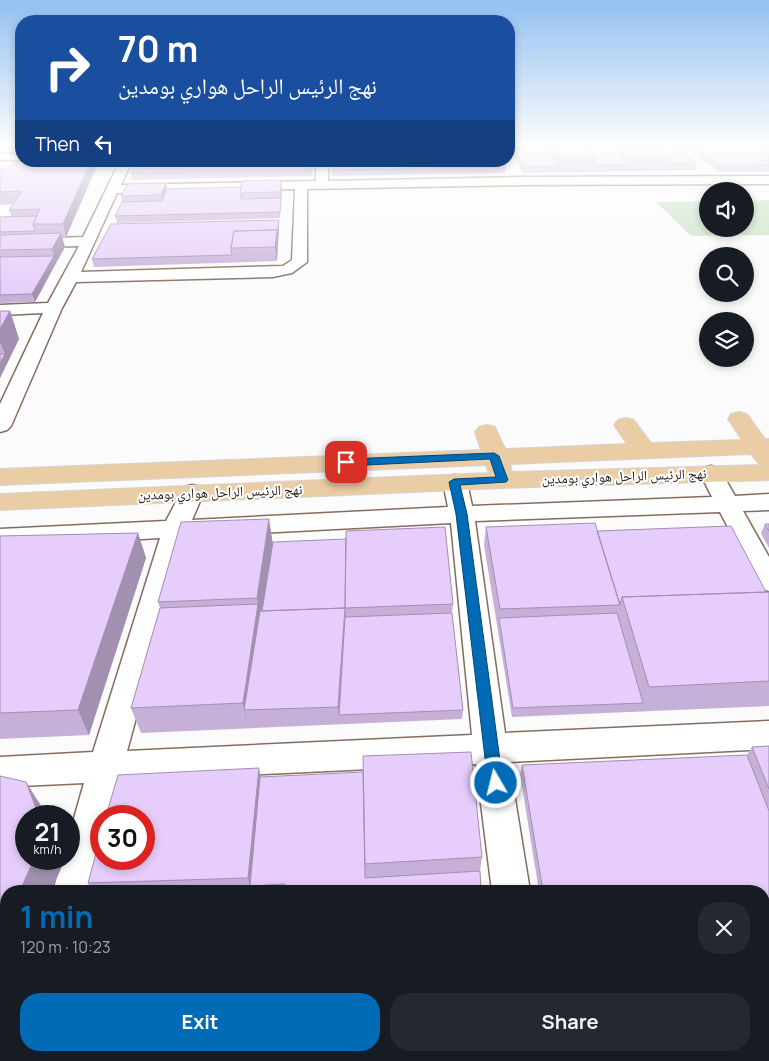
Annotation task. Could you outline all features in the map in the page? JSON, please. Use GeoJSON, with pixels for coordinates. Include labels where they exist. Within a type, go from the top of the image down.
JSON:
{"type":"FeatureCollection","features":[{"type":"Feature","properties":{"kind":"main road"},"geometry":{"type":"LineString","coordinates":[[739,419],[766,452]]}},
{"type":"Feature","properties":{"kind":"main road"},"geometry":{"type":"LineString","coordinates":[[626,425],[644,451]]}},
{"type":"Feature","properties":{"kind":"main road"},"geometry":{"type":"LineString","coordinates":[[487,432],[503,480]]}},
{"type":"Feature","properties":{"kind":"main road","name":"نهج الرئيس الراحل هواري بومدين"},"geometry":{"type":"LineString","coordinates":[[0,477],[644,451],[766,452]]}},
{"type":"Feature","properties":{"kind":"main road","name":"نهج الرئيس الراحل هواري بومدين"},"geometry":{"type":"LineString","coordinates":[[0,502],[192,492],[769,472]]}},
{"type":"Feature","properties":{"kind":"street"},"geometry":{"type":"LineString","coordinates":[[0,426],[54,308],[110,196]]}},
{"type":"Feature","properties":{"kind":"street"},"geometry":{"type":"LineString","coordinates":[[71,277],[273,272],[287,270],[299,262],[294,222],[299,196]]}},
{"type":"Feature","properties":{"kind":"street"},"geometry":{"type":"LineString","coordinates":[[0,244],[92,234],[114,227]]}},
{"type":"Feature","properties":{"kind":"street"},"geometry":{"type":"LineString","coordinates":[[0,310],[54,308]]}},
{"type":"Feature","properties":{"kind":"street"},"geometry":{"type":"LineString","coordinates":[[710,473],[769,581]]}},
{"type":"Feature","properties":{"kind":"street"},"geometry":{"type":"LineString","coordinates":[[454,482],[462,514],[490,747],[510,885]]}},
{"type":"Feature","properties":{"kind":"street"},"geometry":{"type":"LineString","coordinates":[[74,885],[105,768],[175,529],[192,492]]}},
{"type":"Feature","properties":{"kind":"street"},"geometry":{"type":"LineString","coordinates":[[0,538],[462,514],[769,502]]}},
{"type":"Feature","properties":{"kind":"street"},"geometry":{"type":"LineString","coordinates":[[0,772],[769,735]]}},
{"type":"Feature","properties":{"kind":"green space"},"geometry":{"type":"Polygon","coordinates":[[[769,200],[769,235],[754,235],[754,201],[769,200]]]}},
{"type":"Feature","properties":{"kind":"green space"},"geometry":{"type":"Polygon","coordinates":[[[699,201],[699,236],[691,236],[656,202],[699,201]]]}},
{"type":"Feature","properties":{"kind":"building"},"geometry":{"type":"Polygon","coordinates":[[[19,196],[76,196],[63,224],[33,224],[40,209],[9,210],[19,196]]]}},
{"type":"Feature","properties":{"kind":"building"},"geometry":{"type":"Polygon","coordinates":[[[164,196],[240,196],[241,199],[281,198],[280,212],[115,216],[122,202],[162,201],[164,196]]]}},
{"type":"Feature","properties":{"kind":"building"},"geometry":{"type":"Polygon","coordinates":[[[37,216],[33,224],[35,231],[0,232],[0,217],[37,216]]]}},
{"type":"Feature","properties":{"kind":"building"},"geometry":{"type":"Polygon","coordinates":[[[279,220],[277,236],[277,230],[234,231],[231,248],[232,255],[92,259],[111,224],[279,220]]]}},
{"type":"Feature","properties":{"kind":"building"},"geometry":{"type":"Polygon","coordinates":[[[277,230],[275,247],[231,248],[234,231],[277,230]]]}},
{"type":"Feature","properties":{"kind":"building"},"geometry":{"type":"Polygon","coordinates":[[[61,233],[52,249],[0,250],[0,235],[61,233]]]}},
{"type":"Feature","properties":{"kind":"building"},"geometry":{"type":"Polygon","coordinates":[[[54,256],[32,294],[0,295],[0,257],[54,256]]]}},
{"type":"Feature","properties":{"kind":"building"},"geometry":{"type":"Polygon","coordinates":[[[0,311],[10,311],[0,329],[0,311]]]}},
{"type":"Feature","properties":{"kind":"building"},"geometry":{"type":"Polygon","coordinates":[[[0,354],[5,354],[0,363],[0,354]]]}},
{"type":"Feature","properties":{"kind":"building"},"geometry":{"type":"Polygon","coordinates":[[[269,519],[257,598],[158,602],[181,522],[269,519]]]}},
{"type":"Feature","properties":{"kind":"building"},"geometry":{"type":"Polygon","coordinates":[[[595,523],[620,605],[500,609],[486,527],[595,523]]]}},
{"type":"Feature","properties":{"kind":"building"},"geometry":{"type":"Polygon","coordinates":[[[731,526],[766,592],[622,597],[620,605],[597,531],[731,526]]]}},
{"type":"Feature","properties":{"kind":"building"},"geometry":{"type":"Polygon","coordinates":[[[445,527],[453,604],[345,608],[346,531],[445,527]]]}},
{"type":"Feature","properties":{"kind":"building"},"geometry":{"type":"Polygon","coordinates":[[[138,533],[78,710],[0,713],[0,536],[138,533]]]}},
{"type":"Feature","properties":{"kind":"building"},"geometry":{"type":"Polygon","coordinates":[[[346,539],[345,608],[262,611],[273,542],[346,539]]]}},
{"type":"Feature","properties":{"kind":"building"},"geometry":{"type":"Polygon","coordinates":[[[769,592],[769,681],[649,687],[622,597],[769,592]]]}},
{"type":"Feature","properties":{"kind":"building"},"geometry":{"type":"Polygon","coordinates":[[[258,604],[243,703],[131,708],[160,608],[258,604]]]}},
{"type":"Feature","properties":{"kind":"building"},"geometry":{"type":"Polygon","coordinates":[[[345,608],[338,707],[244,710],[260,611],[345,608]]]}},
{"type":"Feature","properties":{"kind":"building"},"geometry":{"type":"Polygon","coordinates":[[[452,613],[463,710],[339,715],[345,617],[452,613]]]}},
{"type":"Feature","properties":{"kind":"building"},"geometry":{"type":"Polygon","coordinates":[[[617,613],[643,703],[513,708],[499,618],[617,613]]]}},
{"type":"Feature","properties":{"kind":"building"},"geometry":{"type":"Polygon","coordinates":[[[769,746],[769,789],[752,747],[769,746]]]}},
{"type":"Feature","properties":{"kind":"building"},"geometry":{"type":"Polygon","coordinates":[[[471,752],[482,857],[365,864],[363,756],[471,752]]]}},
{"type":"Feature","properties":{"kind":"building"},"geometry":{"type":"Polygon","coordinates":[[[747,755],[769,811],[769,885],[542,885],[522,765],[747,755]]]}},
{"type":"Feature","properties":{"kind":"building"},"geometry":{"type":"Polygon","coordinates":[[[259,768],[248,878],[88,883],[92,870],[155,870],[155,805],[109,805],[118,775],[259,768]]]}},
{"type":"Feature","properties":{"kind":"building"},"geometry":{"type":"Polygon","coordinates":[[[363,772],[365,878],[480,871],[481,885],[250,885],[260,777],[363,772]]]}},
{"type":"Feature","properties":{"kind":"building"},"geometry":{"type":"Polygon","coordinates":[[[0,776],[26,782],[35,805],[15,805],[15,870],[29,870],[23,885],[0,885],[0,776]]]}},
{"type":"Feature","properties":{"kind":"route"},"geometry":{"type":"LineString","coordinates":[[346,462],[494,456],[503,480],[454,482],[462,514],[496,783]]}}]}
